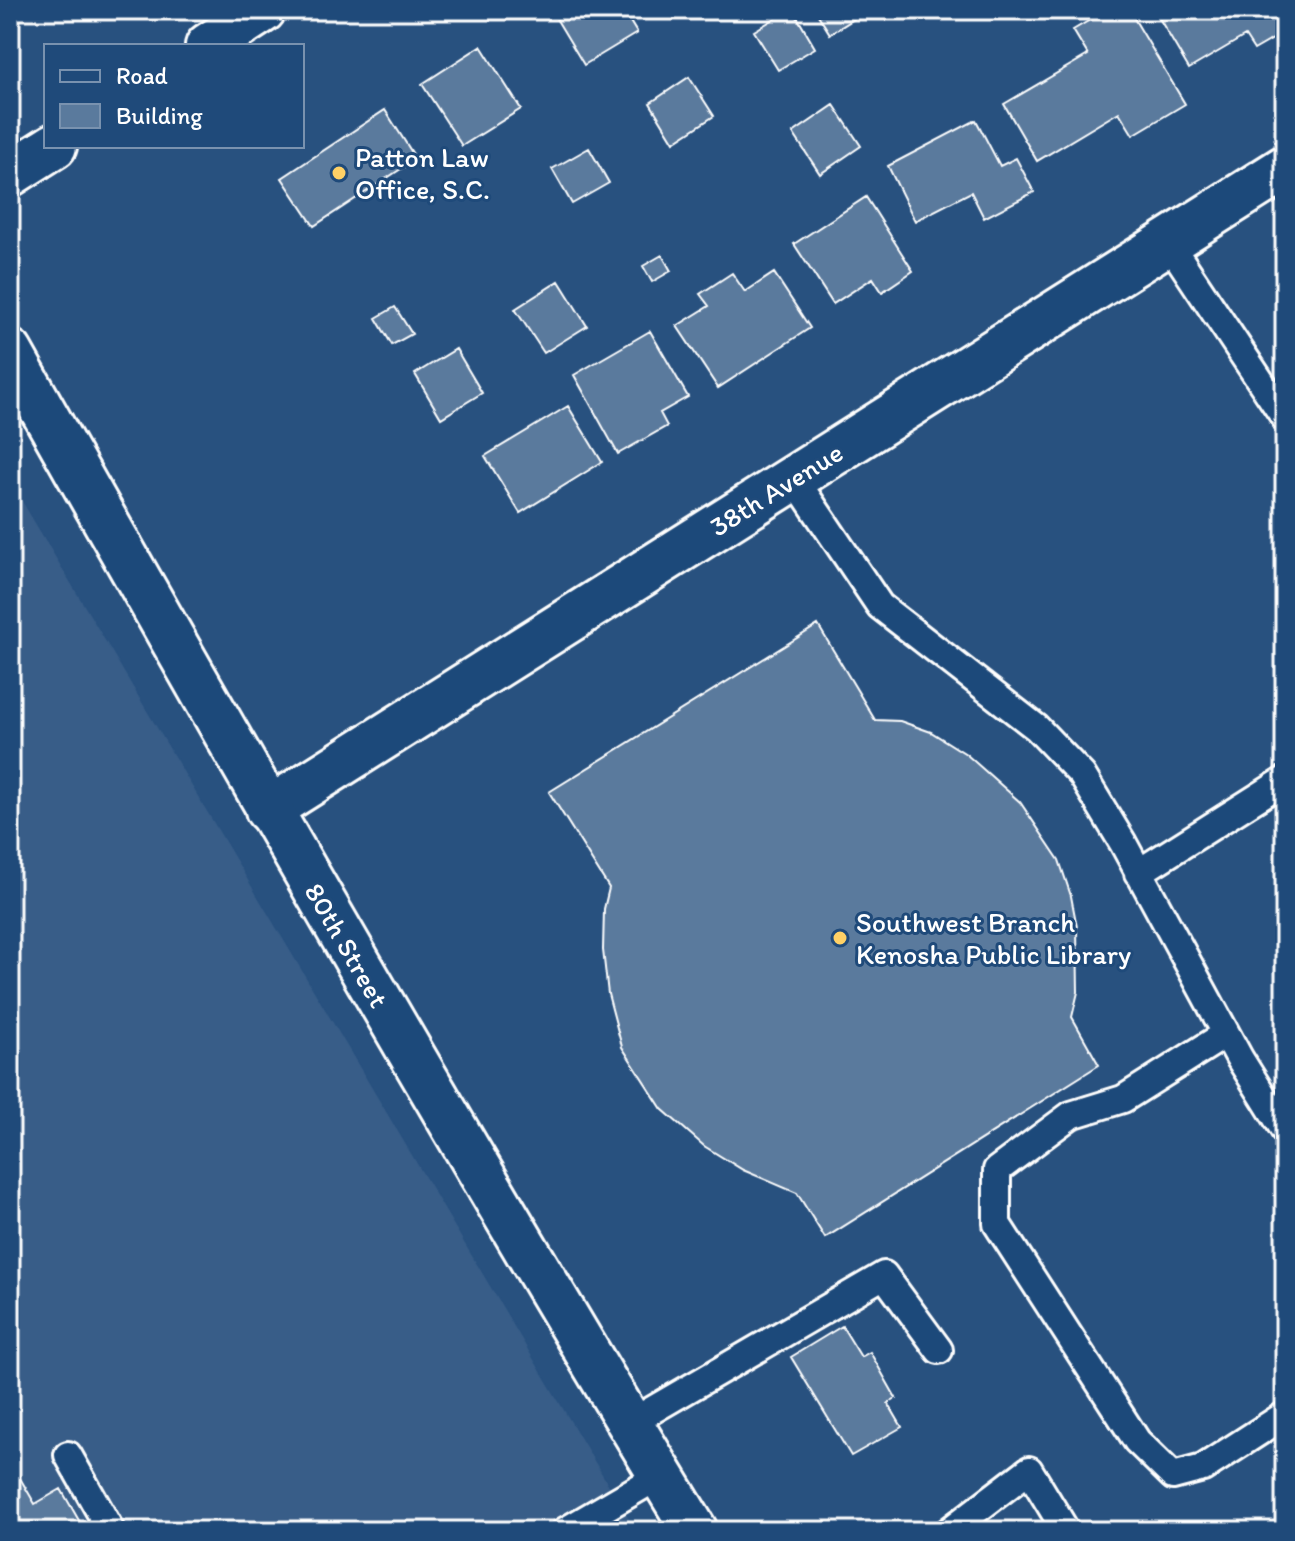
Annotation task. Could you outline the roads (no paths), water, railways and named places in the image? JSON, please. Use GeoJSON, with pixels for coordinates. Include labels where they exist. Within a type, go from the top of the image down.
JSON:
{"type":"FeatureCollection","features":[{"type":"Feature","properties":{"kind":"street"},"geometry":{"type":"LineString","coordinates":[[211,44],[263,10]]}},
{"type":"Feature","properties":{"kind":"street"},"geometry":{"type":"LineString","coordinates":[[10,174],[51,148]]}},
{"type":"Feature","properties":{"kind":"street","name":"38th Avenue"},"geometry":{"type":"LineString","coordinates":[[268,810],[1285,168]]}},
{"type":"Feature","properties":{"kind":"street","name":"80th Street"},"geometry":{"type":"LineString","coordinates":[[10,352],[268,810],[498,1205],[695,1531]]}},
{"type":"Feature","properties":{"kind":"lane"},"geometry":{"type":"LineString","coordinates":[[1168,242],[1285,418]]}},
{"type":"Feature","properties":{"kind":"lane"},"geometry":{"type":"LineString","coordinates":[[794,478],[880,606],[1037,728],[1082,775],[1226,1034],[1285,1131]]}},
{"type":"Feature","properties":{"kind":"lane"},"geometry":{"type":"LineString","coordinates":[[1138,873],[1285,780]]}},
{"type":"Feature","properties":{"kind":"lane"},"geometry":{"type":"LineString","coordinates":[[1226,1034],[1123,1099],[1071,1115],[997,1170],[997,1224],[1137,1441],[1173,1476],[1203,1468],[1285,1415]]}},
{"type":"Feature","properties":{"kind":"lane"},"geometry":{"type":"LineString","coordinates":[[630,1423],[884,1275],[939,1350]]}},
{"type":"Feature","properties":{"kind":"lane"},"geometry":{"type":"LineString","coordinates":[[68,1455],[111,1531]]}},
{"type":"Feature","properties":{"kind":"lane"},"geometry":{"type":"LineString","coordinates":[[949,1531],[1029,1470],[1066,1531]]}},
{"type":"Feature","properties":{"kind":"lane"},"geometry":{"type":"LineString","coordinates":[[565,1531],[661,1475]]}},
{"type":"Feature","properties":{"kind":"place","name":"Patton Law Office, S.C."},"geometry":{"type":"Point","coordinates":[339,173]}},
{"type":"Feature","properties":{"kind":"place","name":"Southwest Branch Kenosha Public Library"},"geometry":{"type":"Point","coordinates":[840,938]}}]}
